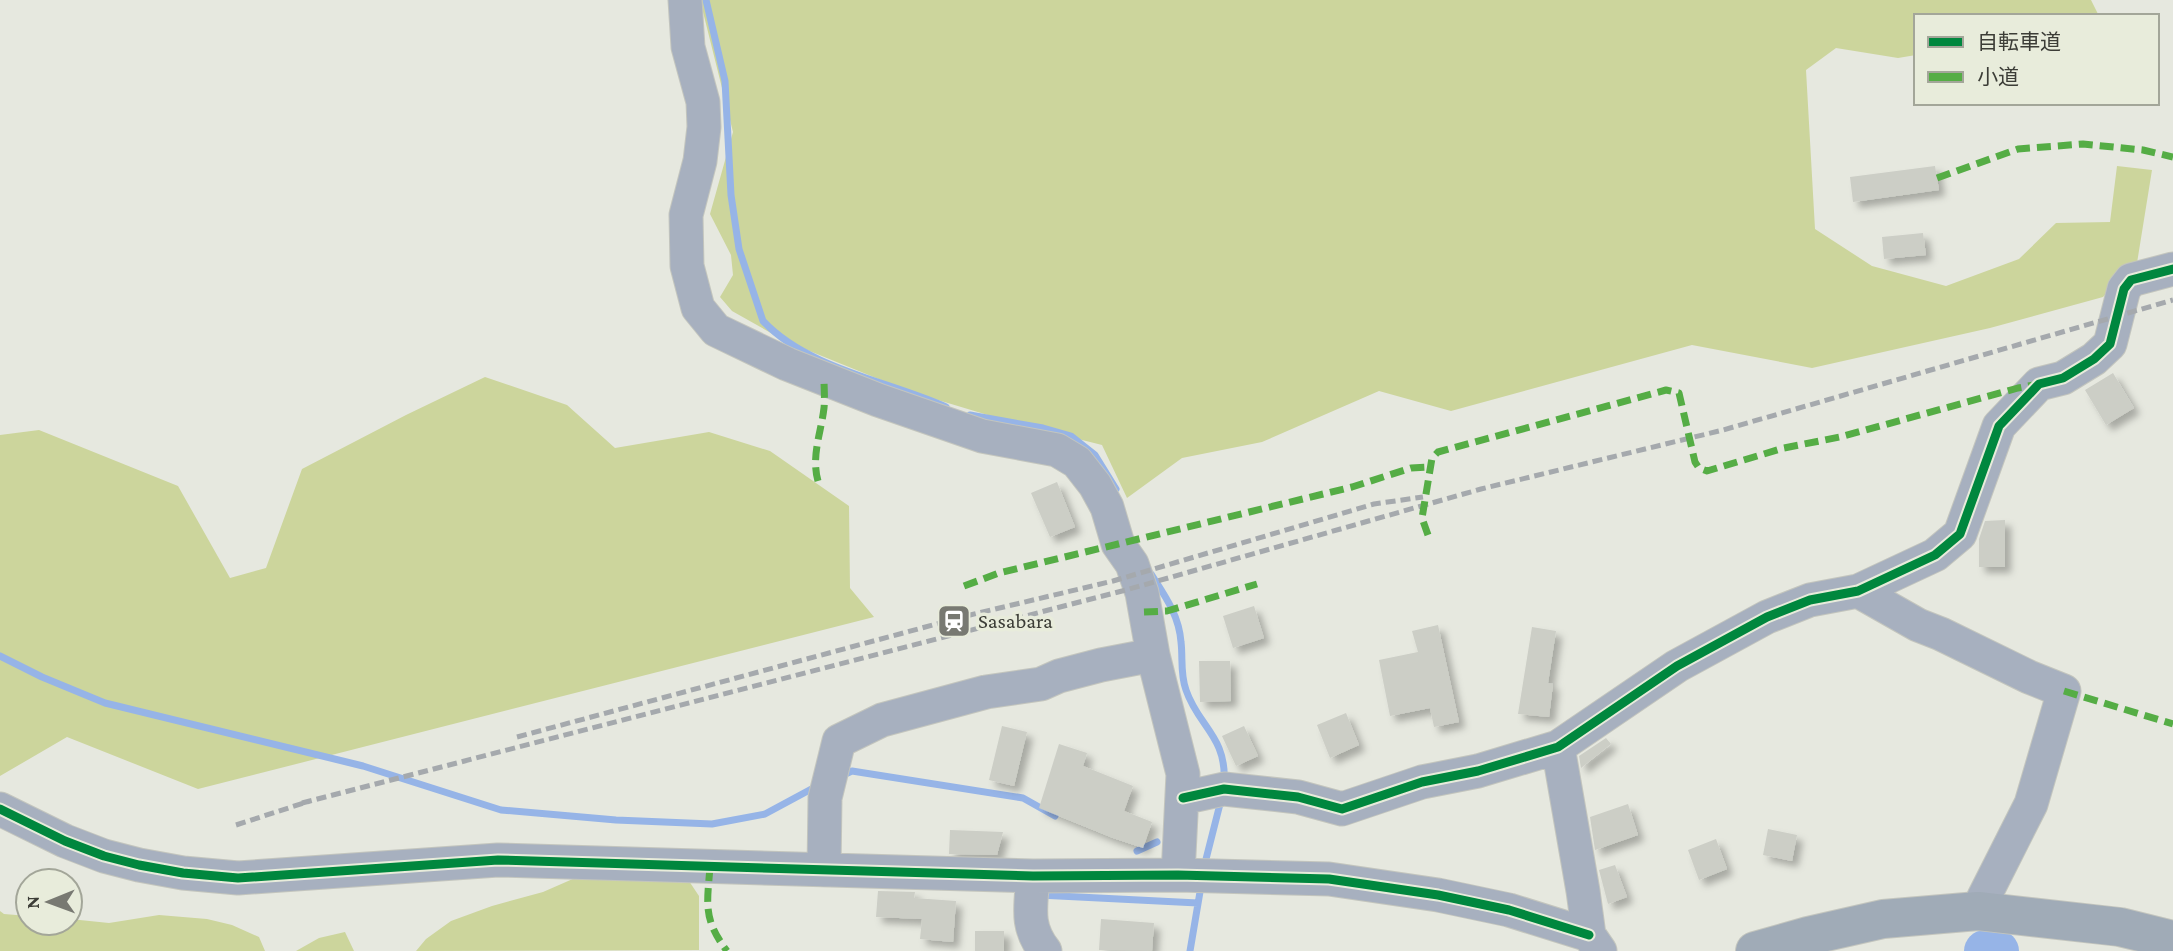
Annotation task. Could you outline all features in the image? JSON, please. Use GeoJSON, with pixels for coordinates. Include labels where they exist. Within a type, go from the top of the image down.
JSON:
{"type":"FeatureCollection","features":[{"type":"Feature","properties":{"kind":"highway"},"geometry":{"type":"LineString","coordinates":[[1755,951],[1883,919],[1978,911],[2120,927],[2173,940]]}},
{"type":"Feature","properties":{"kind":"street"},"geometry":{"type":"LineString","coordinates":[[685,0],[688,47],[703,102],[704,127],[700,161],[687,215],[687,266],[698,308],[716,330],[788,364],[878,400],[982,436],[1057,450],[1077,462],[1095,485],[1107,507],[1118,544],[1132,564],[1142,593],[1153,655],[1183,774],[1178,875]]}},
{"type":"Feature","properties":{"kind":"street"},"geometry":{"type":"LineString","coordinates":[[1183,798],[1224,789],[1298,797],[1342,809],[1422,782],[1478,771],[1558,747],[1677,666],[1767,617],[1810,600],[1858,590],[1935,555],[1959,534],[1999,426],[2039,384],[2063,378],[2094,359],[2110,344],[2124,289],[2131,280],[2173,269]]}},
{"type":"Feature","properties":{"kind":"street"},"geometry":{"type":"LineString","coordinates":[[1858,590],[1918,625],[2064,691],[2031,804],[1978,911]]}},
{"type":"Feature","properties":{"kind":"street"},"geometry":{"type":"LineString","coordinates":[[824,870],[825,798],[839,741],[883,720],[986,692],[1041,684],[1059,676],[1101,665],[1153,655]]}},
{"type":"Feature","properties":{"kind":"street"},"geometry":{"type":"LineString","coordinates":[[1558,747],[1594,943]]}},
{"type":"Feature","properties":{"kind":"street"},"geometry":{"type":"LineString","coordinates":[[0,809],[65,841],[104,856],[139,866],[238,878],[498,860],[1033,876],[1178,875],[1329,879],[1438,895],[1509,910],[1594,943]]}},
{"type":"Feature","properties":{"kind":"street"},"geometry":{"type":"LineString","coordinates":[[1033,876],[1031,929],[1045,951]]}},
{"type":"Feature","properties":{"kind":"green space"},"geometry":{"type":"Polygon","coordinates":[[[700,0],[2091,0],[2098,14],[1914,14],[1914,55],[1898,58],[1836,48],[1806,70],[1815,229],[1872,266],[1946,286],[2019,259],[2056,223],[2110,222],[2117,166],[2152,170],[2137,263],[2103,297],[1990,328],[1812,368],[1692,345],[1451,411],[1379,391],[1262,442],[1182,458],[1127,498],[1102,445],[1011,422],[908,391],[785,341],[732,311],[720,297],[733,275],[731,255],[710,214],[733,132],[700,0]]]}},
{"type":"Feature","properties":{"kind":"green space"},"geometry":{"type":"Polygon","coordinates":[[[485,377],[567,405],[615,448],[709,432],[770,451],[849,506],[850,588],[874,617],[198,789],[67,737],[0,776],[0,435],[39,430],[178,486],[230,578],[266,568],[302,469],[485,377]]]}},
{"type":"Feature","properties":{"kind":"green space"},"geometry":{"type":"Polygon","coordinates":[[[575,878],[689,881],[699,896],[699,950],[416,951],[426,939],[451,921],[543,892],[575,878]]]}},
{"type":"Feature","properties":{"kind":"green space"},"geometry":{"type":"Polygon","coordinates":[[[0,911],[14,915],[14,937],[84,937],[84,920],[109,923],[159,915],[207,919],[232,925],[259,937],[265,951],[0,951],[0,911]]]}},
{"type":"Feature","properties":{"kind":"green space"},"geometry":{"type":"Polygon","coordinates":[[[345,932],[354,951],[296,951],[319,938],[345,932]]]}},
{"type":"Feature","properties":{"kind":"building"},"geometry":{"type":"Polygon","coordinates":[[[1935,166],[1939,190],[1853,202],[1850,177],[1935,166]]]}},
{"type":"Feature","properties":{"kind":"building"},"geometry":{"type":"Polygon","coordinates":[[[1923,233],[1926,255],[1884,259],[1882,237],[1923,233]]]}},
{"type":"Feature","properties":{"kind":"building"},"geometry":{"type":"Polygon","coordinates":[[[2113,373],[2134,408],[2106,425],[2085,390],[2113,373]]]}},
{"type":"Feature","properties":{"kind":"building"},"geometry":{"type":"Polygon","coordinates":[[[1057,482],[1075,527],[1050,537],[1031,493],[1057,482]]]}},
{"type":"Feature","properties":{"kind":"building"},"geometry":{"type":"Polygon","coordinates":[[[2005,520],[2005,567],[1979,567],[1979,539],[1985,521],[2005,520]]]}},
{"type":"Feature","properties":{"kind":"building"},"geometry":{"type":"Polygon","coordinates":[[[1254,606],[1264,638],[1233,648],[1223,616],[1254,606]]]}},
{"type":"Feature","properties":{"kind":"building"},"geometry":{"type":"Polygon","coordinates":[[[1438,625],[1459,722],[1434,727],[1430,708],[1390,716],[1379,660],[1418,652],[1412,631],[1438,625]]]}},
{"type":"Feature","properties":{"kind":"building"},"geometry":{"type":"Polygon","coordinates":[[[1532,627],[1556,631],[1548,683],[1553,684],[1549,717],[1518,714],[1532,627]]]}},
{"type":"Feature","properties":{"kind":"building"},"geometry":{"type":"Polygon","coordinates":[[[1199,661],[1230,661],[1231,701],[1200,702],[1199,661]]]}},
{"type":"Feature","properties":{"kind":"building"},"geometry":{"type":"Polygon","coordinates":[[[1346,713],[1359,745],[1330,758],[1317,725],[1346,713]]]}},
{"type":"Feature","properties":{"kind":"building"},"geometry":{"type":"Polygon","coordinates":[[[1002,726],[1027,732],[1014,786],[989,780],[1002,726]]]}},
{"type":"Feature","properties":{"kind":"building"},"geometry":{"type":"Polygon","coordinates":[[[1244,726],[1258,756],[1236,766],[1222,736],[1244,726]]]}},
{"type":"Feature","properties":{"kind":"building"},"geometry":{"type":"Polygon","coordinates":[[[1606,738],[1611,744],[1581,768],[1579,756],[1606,738]]]}},
{"type":"Feature","properties":{"kind":"building"},"geometry":{"type":"Polygon","coordinates":[[[1059,744],[1087,753],[1083,766],[1133,786],[1124,811],[1152,822],[1143,848],[1039,808],[1059,744]]]}},
{"type":"Feature","properties":{"kind":"building"},"geometry":{"type":"Polygon","coordinates":[[[1628,804],[1638,835],[1595,850],[1590,817],[1628,804]]]}},
{"type":"Feature","properties":{"kind":"building"},"geometry":{"type":"Polygon","coordinates":[[[1768,829],[1797,835],[1792,861],[1763,855],[1768,829]]]}},
{"type":"Feature","properties":{"kind":"building"},"geometry":{"type":"Polygon","coordinates":[[[950,830],[1003,832],[997,855],[949,854],[950,830]]]}},
{"type":"Feature","properties":{"kind":"building"},"geometry":{"type":"Polygon","coordinates":[[[1716,839],[1727,869],[1699,880],[1688,850],[1716,839]]]}},
{"type":"Feature","properties":{"kind":"building"},"geometry":{"type":"Polygon","coordinates":[[[1615,865],[1627,897],[1608,904],[1599,870],[1615,865]]]}},
{"type":"Feature","properties":{"kind":"building"},"geometry":{"type":"Polygon","coordinates":[[[878,891],[915,892],[914,898],[956,901],[953,942],[920,939],[922,919],[876,917],[878,891]]]}},
{"type":"Feature","properties":{"kind":"building"},"geometry":{"type":"Polygon","coordinates":[[[1101,919],[1154,923],[1152,951],[1099,950],[1101,919]]]}},
{"type":"Feature","properties":{"kind":"building"},"geometry":{"type":"Polygon","coordinates":[[[975,931],[1004,931],[1004,951],[975,951],[975,931]]]}},
{"type":"Feature","properties":{"kind":"waterway"},"geometry":{"type":"LineString","coordinates":[[706,0],[725,81],[731,195],[739,249],[763,321],[802,351],[825,362],[946,407]]}},
{"type":"Feature","properties":{"kind":"waterway"},"geometry":{"type":"LineString","coordinates":[[970,415],[1043,428],[1071,436],[1095,455],[1116,489]]}},
{"type":"Feature","properties":{"kind":"waterway"},"geometry":{"type":"LineString","coordinates":[[1151,574],[1177,623],[1184,684],[1191,702],[1221,754],[1224,782]]}},
{"type":"Feature","properties":{"kind":"waterway"},"geometry":{"type":"LineString","coordinates":[[0,656],[105,703],[363,766],[501,810],[616,820],[712,824],[765,814],[817,786]]}},
{"type":"Feature","properties":{"kind":"waterway"},"geometry":{"type":"LineString","coordinates":[[841,776],[852,771],[1023,798],[1055,816]]}},
{"type":"Feature","properties":{"kind":"waterway"},"geometry":{"type":"LineString","coordinates":[[1204,867],[1221,800]]}},
{"type":"Feature","properties":{"kind":"waterway"},"geometry":{"type":"LineString","coordinates":[[1137,851],[1157,842]]}},
{"type":"Feature","properties":{"kind":"waterway"},"geometry":{"type":"LineString","coordinates":[[1190,951],[1201,886]]}},
{"type":"Feature","properties":{"kind":"waterway"},"geometry":{"type":"LineString","coordinates":[[1039,895],[1198,903]]}},
{"type":"Feature","properties":{"kind":"waterway"},"geometry":{"type":"LineString","coordinates":[[1985,951],[1998,951]]}},
{"type":"Feature","properties":{"kind":"railway"},"geometry":{"type":"LineString","coordinates":[[302,803],[1126,590],[1481,489],[1723,430],[2173,300]]}},
{"type":"Feature","properties":{"kind":"railway"},"geometry":{"type":"LineString","coordinates":[[517,737],[970,615],[1113,581],[1374,504],[1423,497]]}},
{"type":"Feature","properties":{"kind":"railway"},"geometry":{"type":"LineString","coordinates":[[236,825],[310,801]]}},
{"type":"Feature","properties":{"kind":"marked path"},"geometry":{"type":"LineString","coordinates":[[1937,178],[2018,149],[2083,144],[2143,150],[2173,157]]}},
{"type":"Feature","properties":{"kind":"marked path"},"geometry":{"type":"LineString","coordinates":[[818,481],[816,454],[824,408],[824,379]]}},
{"type":"Feature","properties":{"kind":"marked path"},"geometry":{"type":"LineString","coordinates":[[1428,535],[1422,518],[1432,458],[1438,452],[1666,390],[1679,393],[1695,462],[1699,468],[1707,471],[1784,448],[1840,437],[2039,384]]}},
{"type":"Feature","properties":{"kind":"marked path"},"geometry":{"type":"LineString","coordinates":[[964,586],[999,573],[1352,487],[1411,468],[1430,467]]}},
{"type":"Feature","properties":{"kind":"marked path"},"geometry":{"type":"LineString","coordinates":[[1144,612],[1167,611],[1257,584]]}},
{"type":"Feature","properties":{"kind":"marked path"},"geometry":{"type":"LineString","coordinates":[[2064,691],[2173,724]]}},
{"type":"Feature","properties":{"kind":"marked path"},"geometry":{"type":"LineString","coordinates":[[710,867],[708,911],[714,930],[727,951]]}},
{"type":"Feature","properties":{"kind":"cycle path"},"geometry":{"type":"LineString","coordinates":[[1183,798],[1224,789],[1298,797],[1342,809],[1422,782],[1478,771],[1558,747],[1677,666],[1767,617],[1810,600],[1858,591],[1935,555],[1960,534],[1999,426],[2039,384],[2063,378],[2094,359],[2110,344],[2124,289],[2131,280],[2173,269]]}},
{"type":"Feature","properties":{"kind":"cycle path"},"geometry":{"type":"LineString","coordinates":[[0,809],[65,841],[104,856],[183,873],[238,878],[498,860],[1033,876],[1178,875],[1329,879],[1438,895],[1509,910],[1589,935]]}},
{"type":"Feature","properties":{"kind":"place","name":"Sasabara"},"geometry":{"type":"Point","coordinates":[954,621]}}]}
